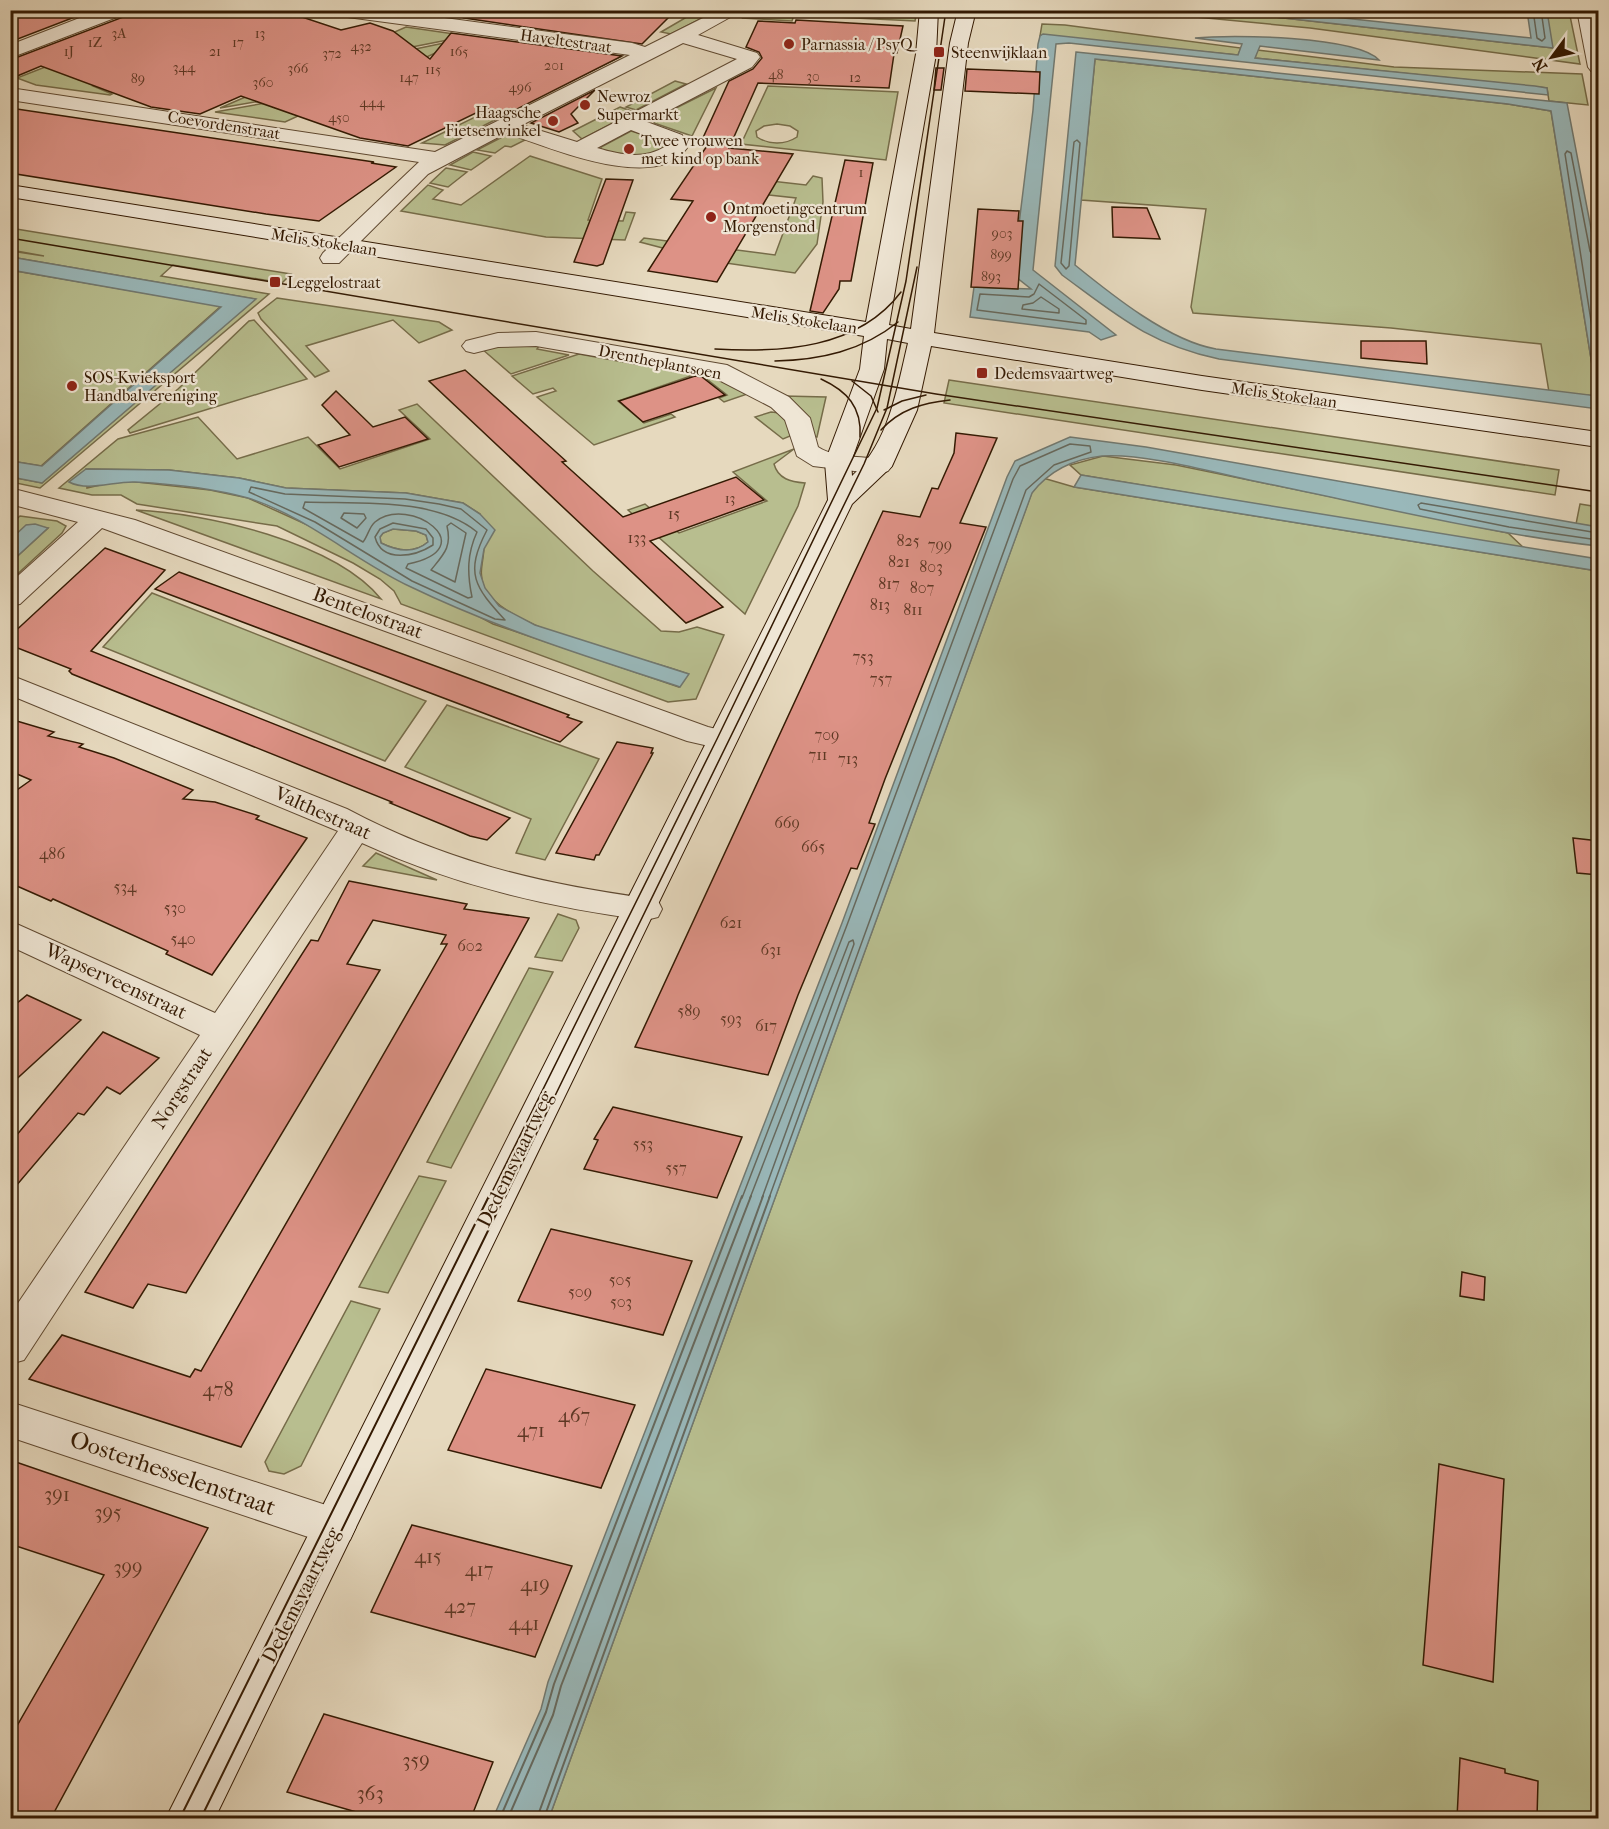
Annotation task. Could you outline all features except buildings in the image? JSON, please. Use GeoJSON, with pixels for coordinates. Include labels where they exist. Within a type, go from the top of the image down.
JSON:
{"type":"FeatureCollection","features":[{"type":"Feature","properties":{"kind":"street"},"geometry":{"type":"LineString","coordinates":[[10,52],[118,10]]}},
{"type":"Feature","properties":{"kind":"street","name":"Haveltestraat"},"geometry":{"type":"LineString","coordinates":[[340,10],[632,49],[648,55]]}},
{"type":"Feature","properties":{"kind":"street"},"geometry":{"type":"LineString","coordinates":[[338,252],[421,170],[438,159],[734,10]]}},
{"type":"Feature","properties":{"kind":"street"},"geometry":{"type":"LineString","coordinates":[[841,500],[838,462],[872,369],[926,54],[929,10]]}},
{"type":"Feature","properties":{"kind":"street","name":"Dedemsvaartweg"},"geometry":{"type":"LineString","coordinates":[[190,1818],[643,908],[722,740],[841,500],[879,466],[902,421],[920,346],[959,43],[967,10]]}},
{"type":"Feature","properties":{"kind":"street"},"geometry":{"type":"LineString","coordinates":[[1586,10],[1599,67]]}},
{"type":"Feature","properties":{"kind":"street"},"geometry":{"type":"LineString","coordinates":[[579,149],[745,63],[750,57],[684,37]]}},
{"type":"Feature","properties":{"kind":"street","name":"Coevordenstraat"},"geometry":{"type":"LineString","coordinates":[[10,94],[438,159]]}},
{"type":"Feature","properties":{"kind":"street"},"geometry":{"type":"LineString","coordinates":[[506,126],[620,162],[642,163],[665,157],[677,148],[675,138],[630,123]]}},
{"type":"Feature","properties":{"kind":"street","name":"Melis Stokelaan"},"geometry":{"type":"LineString","coordinates":[[10,191],[338,252],[877,340],[1202,383],[1599,440]]}},
{"type":"Feature","properties":{"kind":"street","name":"Melis Stokelaan"},"geometry":{"type":"LineString","coordinates":[[10,206],[338,252]]}},
{"type":"Feature","properties":{"kind":"street","name":"Drentheplantsoen"},"geometry":{"type":"LineString","coordinates":[[474,346],[498,340],[536,339],[718,370],[780,402],[797,418],[806,451],[822,461],[879,466]]}},
{"type":"Feature","properties":{"kind":"street","name":"Melis Stokelaan"},"geometry":{"type":"LineString","coordinates":[[920,346],[1599,453]]}},
{"type":"Feature","properties":{"kind":"street","name":"Bentelostraat"},"geometry":{"type":"LineString","coordinates":[[14,501],[97,518],[492,657],[698,734],[722,740]]}},
{"type":"Feature","properties":{"kind":"street"},"geometry":{"type":"LineString","coordinates":[[10,598],[97,518]]}},
{"type":"Feature","properties":{"kind":"street","name":"Valthestraat"},"geometry":{"type":"LineString","coordinates":[[10,684],[336,816],[356,828],[460,873],[583,900],[643,908]]}},
{"type":"Feature","properties":{"kind":"street","name":"Norgstraat"},"geometry":{"type":"LineString","coordinates":[[10,1348],[356,828]]}},
{"type":"Feature","properties":{"kind":"street","name":"Wapserveenstraat"},"geometry":{"type":"LineString","coordinates":[[10,932],[221,1029]]}},
{"type":"Feature","properties":{"kind":"street","name":"Oosterhesselenstraat"},"geometry":{"type":"LineString","coordinates":[[10,1419],[335,1527]]}},
{"type":"Feature","properties":{"kind":"green space"},"geometry":{"type":"Polygon","coordinates":[[[751,10],[839,10],[898,17],[901,11],[917,11],[915,21],[794,15],[792,21],[743,18],[751,10]]]}},
{"type":"Feature","properties":{"kind":"green space"},"geometry":{"type":"Polygon","coordinates":[[[697,11],[712,13],[671,34],[661,32],[697,11]]]}},
{"type":"Feature","properties":{"kind":"green space"},"geometry":{"type":"Polygon","coordinates":[[[1133,11],[1221,11],[1552,48],[1546,11],[1569,11],[1580,64],[1310,28],[1133,11]]]}},
{"type":"Feature","properties":{"kind":"green space"},"geometry":{"type":"Polygon","coordinates":[[[1042,24],[1241,48],[1238,55],[1040,36],[1042,24]]]}},
{"type":"Feature","properties":{"kind":"green space"},"geometry":{"type":"Polygon","coordinates":[[[406,27],[468,36],[351,59],[307,93],[220,108],[406,27]]]}},
{"type":"Feature","properties":{"kind":"green space"},"geometry":{"type":"Polygon","coordinates":[[[137,31],[121,74],[93,86],[112,94],[110,95],[36,85],[17,78],[137,31]]]}},
{"type":"Feature","properties":{"kind":"green space"},"geometry":{"type":"Polygon","coordinates":[[[468,38],[285,122],[215,112],[316,94],[353,62],[468,38]]]}},
{"type":"Feature","properties":{"kind":"green space"},"geometry":{"type":"Polygon","coordinates":[[[1257,50],[1394,67],[1582,74],[1588,105],[1549,101],[1547,88],[1255,58],[1257,50]]]}},
{"type":"Feature","properties":{"kind":"green space"},"geometry":{"type":"Polygon","coordinates":[[[601,53],[620,57],[445,145],[422,143],[594,59],[601,53]]]}},
{"type":"Feature","properties":{"kind":"green space"},"geometry":{"type":"Polygon","coordinates":[[[1095,59],[1508,104],[1551,111],[1597,396],[1549,392],[1541,344],[1391,328],[1193,313],[1191,307],[1206,209],[1081,200],[1095,59]]]}},
{"type":"Feature","properties":{"kind":"green space"},"geometry":{"type":"Polygon","coordinates":[[[675,81],[686,84],[636,110],[626,107],[675,81]]]}},
{"type":"Feature","properties":{"kind":"green space"},"geometry":{"type":"Polygon","coordinates":[[[768,86],[898,92],[886,160],[741,144],[768,86]],[[777,124],[764,126],[756,131],[757,137],[772,143],[787,142],[797,137],[798,131],[790,126],[777,124]]]}},
{"type":"Feature","properties":{"kind":"green space"},"geometry":{"type":"Polygon","coordinates":[[[716,88],[692,136],[654,123],[654,119],[716,88]]]}},
{"type":"Feature","properties":{"kind":"green space"},"geometry":{"type":"Polygon","coordinates":[[[620,107],[634,112],[582,139],[573,131],[620,107]]]}},
{"type":"Feature","properties":{"kind":"green space"},"geometry":{"type":"Polygon","coordinates":[[[631,131],[664,141],[665,146],[650,155],[634,157],[601,150],[601,147],[631,131]]]}},
{"type":"Feature","properties":{"kind":"green space"},"geometry":{"type":"Polygon","coordinates":[[[508,134],[529,138],[511,147],[505,146],[495,153],[477,150],[508,134]]]}},
{"type":"Feature","properties":{"kind":"green space"},"geometry":{"type":"Polygon","coordinates":[[[473,152],[491,156],[471,170],[450,165],[473,152]]]}},
{"type":"Feature","properties":{"kind":"green space"},"geometry":{"type":"Polygon","coordinates":[[[530,156],[602,179],[588,220],[623,221],[626,212],[635,213],[625,240],[546,237],[401,211],[428,185],[443,190],[433,199],[461,205],[530,156]]]}},
{"type":"Feature","properties":{"kind":"green space"},"geometry":{"type":"Polygon","coordinates":[[[446,168],[467,172],[448,187],[430,183],[446,168]]]}},
{"type":"Feature","properties":{"kind":"green space"},"geometry":{"type":"Polygon","coordinates":[[[813,176],[822,178],[823,202],[817,244],[795,273],[712,261],[640,242],[644,238],[775,255],[796,198],[732,191],[743,178],[806,185],[813,176]]]}},
{"type":"Feature","properties":{"kind":"green space"},"geometry":{"type":"Polygon","coordinates":[[[10,228],[291,274],[282,283],[173,265],[161,276],[269,294],[40,488],[11,482],[11,477],[42,483],[255,299],[11,257],[11,251],[44,256],[11,250],[10,228]]]}},
{"type":"Feature","properties":{"kind":"green space","name":"SOS-Kwieksport Handbalvereniging"},"geometry":{"type":"Polygon","coordinates":[[[10,270],[221,306],[41,466],[11,461],[10,270]]]}},
{"type":"Feature","properties":{"kind":"green space"},"geometry":{"type":"Polygon","coordinates":[[[277,298],[439,322],[452,330],[419,343],[393,320],[306,346],[329,371],[315,377],[258,313],[277,298]]]}},
{"type":"Feature","properties":{"kind":"green space"},"geometry":{"type":"Polygon","coordinates":[[[254,320],[307,379],[130,433],[128,430],[178,389],[249,321],[254,320]]]}},
{"type":"Feature","properties":{"kind":"green space"},"geometry":{"type":"Polygon","coordinates":[[[503,344],[540,344],[537,349],[569,355],[511,374],[482,349],[503,344]]]}},
{"type":"Feature","properties":{"kind":"green space"},"geometry":{"type":"Polygon","coordinates":[[[579,354],[684,373],[687,369],[719,377],[756,391],[724,402],[719,398],[727,395],[699,373],[618,401],[644,423],[671,414],[675,417],[594,445],[537,397],[556,391],[553,388],[533,394],[512,376],[579,354]]]}},
{"type":"Feature","properties":{"kind":"green space"},"geometry":{"type":"Polygon","coordinates":[[[949,380],[1559,470],[1555,495],[944,403],[949,380]]]}},
{"type":"Feature","properties":{"kind":"green space"},"geometry":{"type":"Polygon","coordinates":[[[784,396],[826,397],[817,437],[812,437],[784,396]]]}},
{"type":"Feature","properties":{"kind":"green space"},"geometry":{"type":"Polygon","coordinates":[[[417,404],[593,571],[661,631],[679,632],[697,627],[724,635],[696,699],[668,702],[401,604],[394,591],[380,579],[353,563],[277,526],[137,504],[121,495],[92,495],[59,488],[118,439],[198,417],[237,459],[308,437],[340,469],[430,439],[399,410],[417,404]],[[86,469],[87,488],[117,481],[137,482],[210,490],[248,498],[312,527],[493,624],[679,687],[688,674],[546,630],[518,617],[497,603],[482,582],[484,546],[480,514],[463,503],[406,493],[286,488],[239,478],[169,470],[86,469]]]}},
{"type":"Feature","properties":{"kind":"green space"},"geometry":{"type":"Polygon","coordinates":[[[771,412],[780,413],[795,434],[783,439],[755,417],[771,412]]]}},
{"type":"Feature","properties":{"kind":"green space"},"geometry":{"type":"Polygon","coordinates":[[[794,449],[774,464],[786,479],[805,483],[798,506],[745,614],[628,510],[645,504],[679,533],[767,501],[733,472],[794,449]]]}},
{"type":"Feature","properties":{"kind":"green space"},"geometry":{"type":"Polygon","coordinates":[[[1103,456],[1176,465],[1508,533],[1525,549],[1081,475],[1070,465],[1103,456]]]}},
{"type":"Feature","properties":{"kind":"green space"},"geometry":{"type":"Polygon","coordinates":[[[1043,478],[1074,487],[1598,571],[1598,1818],[549,1818],[1032,492],[1043,478]]]}},
{"type":"Feature","properties":{"kind":"green space"},"geometry":{"type":"Polygon","coordinates":[[[1580,504],[1598,507],[1598,527],[1576,524],[1580,504]]]}},
{"type":"Feature","properties":{"kind":"green space"},"geometry":{"type":"Polygon","coordinates":[[[136,510],[197,517],[268,534],[333,561],[360,579],[381,599],[136,510]]]}},
{"type":"Feature","properties":{"kind":"green space"},"geometry":{"type":"Polygon","coordinates":[[[20,516],[57,521],[66,526],[62,533],[11,580],[11,562],[48,528],[27,525],[11,539],[11,524],[20,516]]]}},
{"type":"Feature","properties":{"kind":"green space"},"geometry":{"type":"Polygon","coordinates":[[[393,529],[416,531],[426,535],[428,542],[411,550],[393,548],[381,543],[380,537],[383,533],[393,529]]]}},
{"type":"Feature","properties":{"kind":"green space"},"geometry":{"type":"Polygon","coordinates":[[[152,593],[426,701],[385,761],[103,647],[152,593]]]}},
{"type":"Feature","properties":{"kind":"green space"},"geometry":{"type":"Polygon","coordinates":[[[447,705],[599,759],[545,860],[516,853],[531,819],[405,767],[447,705]]]}},
{"type":"Feature","properties":{"kind":"green space"},"geometry":{"type":"Polygon","coordinates":[[[376,853],[437,880],[363,866],[376,853]]]}},
{"type":"Feature","properties":{"kind":"green space"},"geometry":{"type":"Polygon","coordinates":[[[558,914],[576,920],[579,928],[562,961],[535,957],[558,914]]]}},
{"type":"Feature","properties":{"kind":"green space"},"geometry":{"type":"Polygon","coordinates":[[[529,968],[553,972],[451,1168],[427,1162],[529,968]]]}},
{"type":"Feature","properties":{"kind":"green space"},"geometry":{"type":"Polygon","coordinates":[[[419,1176],[446,1181],[388,1293],[359,1287],[419,1176]]]}},
{"type":"Feature","properties":{"kind":"green space"},"geometry":{"type":"Polygon","coordinates":[[[351,1301],[380,1309],[301,1466],[284,1474],[269,1471],[265,1462],[351,1301]]]}},
{"type":"Feature","properties":{"kind":"water"},"geometry":{"type":"Polygon","coordinates":[[[1221,11],[1278,11],[1531,38],[1527,11],[1547,11],[1553,48],[1221,11]]]}},
{"type":"Feature","properties":{"kind":"water"},"geometry":{"type":"Polygon","coordinates":[[[1043,34],[1238,55],[1242,44],[1195,38],[1235,36],[1320,41],[1366,52],[1379,60],[1260,46],[1255,58],[1535,86],[1547,88],[1548,95],[1069,43],[1056,44],[1033,270],[1116,335],[1101,340],[1089,332],[970,317],[974,287],[1031,289],[1016,277],[1014,265],[1033,110],[1038,44],[1043,34]]]}},
{"type":"Feature","properties":{"kind":"water"},"geometry":{"type":"Polygon","coordinates":[[[1076,52],[1567,103],[1598,265],[1598,409],[1219,359],[1194,353],[1153,337],[1135,327],[1062,275],[1055,266],[1076,52]],[[1095,59],[1075,265],[1123,303],[1160,327],[1179,337],[1216,349],[1597,396],[1551,111],[1508,104],[1095,59]]]}},
{"type":"Feature","properties":{"kind":"water"},"geometry":{"type":"Polygon","coordinates":[[[11,257],[256,299],[42,483],[11,477],[11,461],[42,466],[221,307],[11,270],[11,257]]]}},
{"type":"Feature","properties":{"kind":"water"},"geometry":{"type":"Polygon","coordinates":[[[1070,437],[1146,447],[1598,527],[1598,546],[1469,526],[1138,457],[1102,456],[1072,463],[1046,478],[1032,493],[549,1818],[493,1818],[541,1709],[548,1682],[842,923],[1007,477],[1015,461],[1070,437]]]}},
{"type":"Feature","properties":{"kind":"water"},"geometry":{"type":"Polygon","coordinates":[[[86,469],[169,470],[239,478],[286,488],[406,493],[463,503],[480,514],[495,530],[484,549],[480,573],[485,588],[499,606],[535,625],[689,674],[680,687],[544,642],[477,616],[411,587],[370,565],[291,516],[248,498],[206,489],[163,484],[127,482],[84,486],[69,482],[86,469]],[[393,529],[383,533],[380,537],[381,543],[405,550],[423,546],[428,542],[426,535],[416,531],[393,529]]]}},
{"type":"Feature","properties":{"kind":"water"},"geometry":{"type":"Polygon","coordinates":[[[1081,475],[1598,559],[1598,571],[1074,487],[1081,475]]]}},
{"type":"Feature","properties":{"kind":"water"},"geometry":{"type":"Polygon","coordinates":[[[35,524],[48,528],[11,562],[11,539],[26,525],[35,524]]]}},
{"type":"Feature","properties":{"kind":"tram line"},"geometry":{"type":"LineString","coordinates":[[896,323],[906,281],[946,10]]}},
{"type":"Feature","properties":{"kind":"tram line"},"geometry":{"type":"LineString","coordinates":[[10,238],[882,385]]}},
{"type":"Feature","properties":{"kind":"tram line"},"geometry":{"type":"LineString","coordinates":[[892,387],[917,267]]}},
{"type":"Feature","properties":{"kind":"tram line"},"geometry":{"type":"LineString","coordinates":[[715,349],[792,348],[841,336],[863,326],[883,311],[901,292]]}},
{"type":"Feature","properties":{"kind":"tram line"},"geometry":{"type":"LineString","coordinates":[[775,361],[808,359],[840,352],[870,340],[896,323]]}},
{"type":"Feature","properties":{"kind":"tram line"},"geometry":{"type":"LineString","coordinates":[[882,385],[896,323]]}},
{"type":"Feature","properties":{"kind":"tram line"},"geometry":{"type":"LineString","coordinates":[[821,379],[838,389],[851,401],[858,417],[860,437]]}},
{"type":"Feature","properties":{"kind":"tram line"},"geometry":{"type":"LineString","coordinates":[[852,381],[871,396],[877,409]]}},
{"type":"Feature","properties":{"kind":"tram line"},"geometry":{"type":"LineString","coordinates":[[877,409],[882,385]]}},
{"type":"Feature","properties":{"kind":"tram line"},"geometry":{"type":"LineString","coordinates":[[882,385],[892,387]]}},
{"type":"Feature","properties":{"kind":"tram line"},"geometry":{"type":"LineString","coordinates":[[887,409],[892,387]]}},
{"type":"Feature","properties":{"kind":"tram line"},"geometry":{"type":"LineString","coordinates":[[892,387],[1598,492]]}},
{"type":"Feature","properties":{"kind":"tram line"},"geometry":{"type":"LineString","coordinates":[[887,409],[902,401],[926,395]]}},
{"type":"Feature","properties":{"kind":"tram line"},"geometry":{"type":"LineString","coordinates":[[881,430],[896,417],[912,408],[950,400]]}},
{"type":"Feature","properties":{"kind":"tram line"},"geometry":{"type":"LineString","coordinates":[[489,1198],[717,739],[877,409]]}},
{"type":"Feature","properties":{"kind":"tram line"},"geometry":{"type":"LineString","coordinates":[[505,1198],[864,464],[887,409]]}},
{"type":"Feature","properties":{"kind":"tram line"},"geometry":{"type":"LineString","coordinates":[[180,1818],[489,1196]]}},
{"type":"Feature","properties":{"kind":"tram line"},"geometry":{"type":"LineString","coordinates":[[201,1818],[505,1196]]}},
{"type":"Feature","properties":{"kind":"place","name":"Parnassia / PsyQ"},"geometry":{"type":"Point","coordinates":[789,44]}},
{"type":"Feature","properties":{"kind":"place","name":"Steenwijklaan"},"geometry":{"type":"Point","coordinates":[939,52]}},
{"type":"Feature","properties":{"kind":"place","name":"Newroz Supermarkt"},"geometry":{"type":"Point","coordinates":[585,105]}},
{"type":"Feature","properties":{"kind":"place","name":"Haagsche Fietsenwinkel"},"geometry":{"type":"Point","coordinates":[553,121]}},
{"type":"Feature","properties":{"kind":"place","name":"Twee vrouwen met kind op bank"},"geometry":{"type":"Point","coordinates":[629,149]}},
{"type":"Feature","properties":{"kind":"place","name":"Ontmoetingcentrum Morgenstond"},"geometry":{"type":"Point","coordinates":[711,217]}},
{"type":"Feature","properties":{"kind":"place","name":"Leggelostraat"},"geometry":{"type":"Point","coordinates":[275,282]}},
{"type":"Feature","properties":{"kind":"place","name":"Dedemsvaartweg"},"geometry":{"type":"Point","coordinates":[982,373]}},
{"type":"Feature","properties":{"kind":"place","name":"SOS-Kwieksport Handbalvereniging"},"geometry":{"type":"Point","coordinates":[72,386]}}]}
